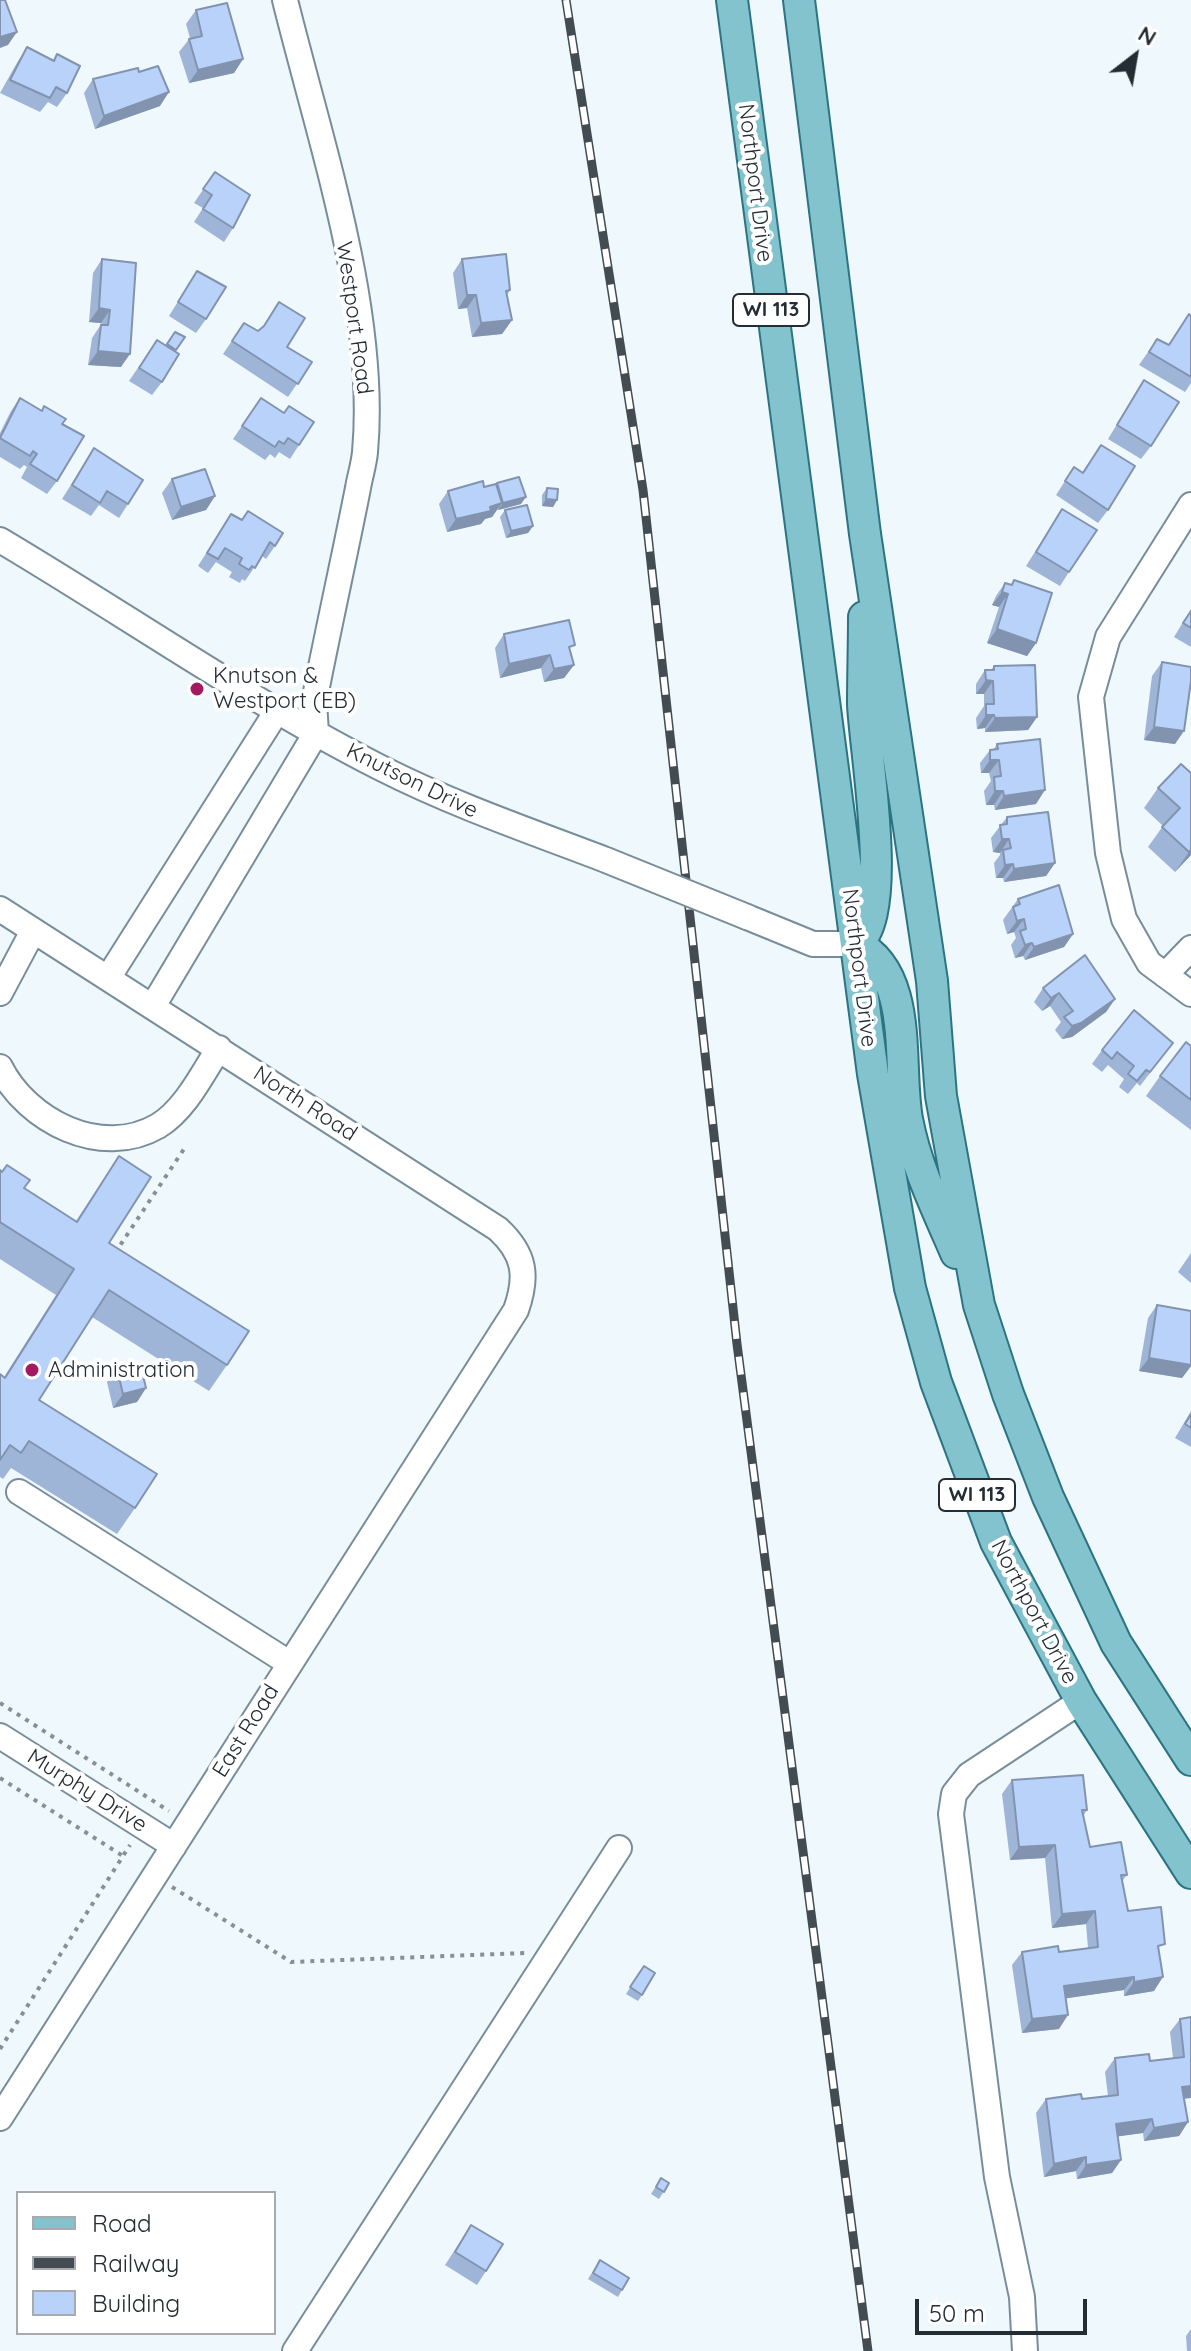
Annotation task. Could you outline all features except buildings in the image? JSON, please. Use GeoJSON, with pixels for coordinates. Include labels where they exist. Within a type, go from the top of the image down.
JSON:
{"type":"FeatureCollection","features":[{"type":"Feature","properties":{"kind":"main road","name":"Northport Drive"},"geometry":{"type":"LineString","coordinates":[[732,0],[856,944],[887,1168],[910,1288],[936,1382],[996,1542],[1081,1701],[1191,1873]]}},
{"type":"Feature","properties":{"kind":"main road","name":"WI 113"},"geometry":{"type":"LineString","coordinates":[[799,0],[865,534],[932,981],[941,1096],[979,1305],[1008,1394],[1048,1497],[1110,1629],[1191,1760]]}},
{"type":"Feature","properties":{"kind":"main road"},"geometry":{"type":"LineString","coordinates":[[865,534],[863,706],[875,856],[871,928],[856,944],[879,959],[887,972],[897,1006],[907,1119],[921,1174],[979,1305]]}},
{"type":"Feature","properties":{"kind":"street","name":"Westport Road"},"geometry":{"type":"LineString","coordinates":[[285,0],[348,253],[361,336],[367,413],[365,455],[355,514],[314,702],[316,733]]}},
{"type":"Feature","properties":{"kind":"street"},"geometry":{"type":"LineString","coordinates":[[1191,505],[1108,637],[1091,697],[1108,853],[1124,919],[1149,963],[1191,994]]}},
{"type":"Feature","properties":{"kind":"street","name":"Knutson Drive"},"geometry":{"type":"LineString","coordinates":[[0,540],[173,650],[277,711],[488,818],[606,860],[813,944],[856,944]]}},
{"type":"Feature","properties":{"kind":"street"},"geometry":{"type":"LineString","coordinates":[[108,978],[277,711]]}},
{"type":"Feature","properties":{"kind":"street"},"geometry":{"type":"LineString","coordinates":[[153,1006],[316,733]]}},
{"type":"Feature","properties":{"kind":"street","name":"North Road"},"geometry":{"type":"LineString","coordinates":[[0,909],[474,1213],[512,1242],[520,1254],[525,1277],[516,1310],[494,1344]]}},
{"type":"Feature","properties":{"kind":"street"},"geometry":{"type":"LineString","coordinates":[[0,993],[33,931]]}},
{"type":"Feature","properties":{"kind":"street"},"geometry":{"type":"LineString","coordinates":[[1165,975],[1191,948]]}},
{"type":"Feature","properties":{"kind":"street"},"geometry":{"type":"LineString","coordinates":[[0,1067],[16,1090],[61,1127],[79,1134],[119,1138],[163,1122],[191,1091],[219,1048]]}},
{"type":"Feature","properties":{"kind":"street","name":"East Road"},"geometry":{"type":"LineString","coordinates":[[0,2118],[494,1344]]}},
{"type":"Feature","properties":{"kind":"street"},"geometry":{"type":"LineString","coordinates":[[19,1492],[289,1663]]}},
{"type":"Feature","properties":{"kind":"street"},"geometry":{"type":"LineString","coordinates":[[1025,2351],[1022,2297],[1014,2246],[997,2177],[951,1814],[954,1794],[969,1775],[1081,1701]]}},
{"type":"Feature","properties":{"kind":"street","name":"Murphy Drive"},"geometry":{"type":"LineString","coordinates":[[0,1736],[174,1846]]}},
{"type":"Feature","properties":{"kind":"street"},"geometry":{"type":"LineString","coordinates":[[295,2351],[619,1848]]}},
{"type":"Feature","properties":{"kind":"path"},"geometry":{"type":"LineString","coordinates":[[109,1262],[184,1149]]}},
{"type":"Feature","properties":{"kind":"path"},"geometry":{"type":"LineString","coordinates":[[0,1703],[188,1823]]}},
{"type":"Feature","properties":{"kind":"path"},"geometry":{"type":"LineString","coordinates":[[0,1778],[123,1856]]}},
{"type":"Feature","properties":{"kind":"path"},"geometry":{"type":"LineString","coordinates":[[0,2049],[142,1826]]}},
{"type":"Feature","properties":{"kind":"path"},"geometry":{"type":"LineString","coordinates":[[154,1877],[291,1962],[552,1952]]}},
{"type":"Feature","properties":{"kind":"railway"},"geometry":{"type":"LineString","coordinates":[[566,0],[643,490],[737,1344],[868,2351]]}},
{"type":"Feature","properties":{"kind":"place","name":"Knutson & Westport (EB)"},"geometry":{"type":"Point","coordinates":[197,689]}},
{"type":"Feature","properties":{"kind":"place","name":"Administration"},"geometry":{"type":"Point","coordinates":[32,1370]}}]}
